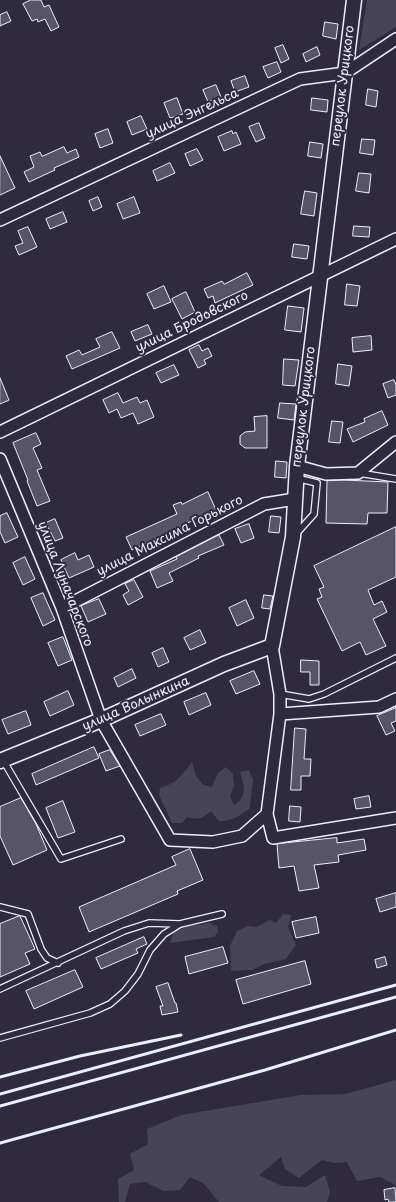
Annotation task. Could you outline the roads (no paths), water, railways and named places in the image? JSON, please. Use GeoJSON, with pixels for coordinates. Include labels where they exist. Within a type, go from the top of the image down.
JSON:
{"type":"FeatureCollection","features":[{"type":"Feature","properties":{"kind":"street","name":"переулок Урицкого"},"geometry":{"type":"LineString","coordinates":[[267,814],[280,714],[280,694],[272,646],[293,537],[296,472],[354,0]]}},
{"type":"Feature","properties":{"kind":"street","name":"улица Энгельса"},"geometry":{"type":"LineString","coordinates":[[0,220],[300,79],[345,73],[396,39]]}},
{"type":"Feature","properties":{"kind":"street","name":"улица Бродовского"},"geometry":{"type":"LineString","coordinates":[[0,432],[396,239]]}},
{"type":"Feature","properties":{"kind":"street"},"geometry":{"type":"LineString","coordinates":[[296,472],[326,474],[358,473],[396,442]]}},
{"type":"Feature","properties":{"kind":"street","name":"улица Луначарского"},"geometry":{"type":"LineString","coordinates":[[0,459],[62,608],[101,720],[170,840],[213,842],[242,836],[267,814]]}},
{"type":"Feature","properties":{"kind":"street","name":"улица Максима Горького"},"geometry":{"type":"LineString","coordinates":[[62,608],[264,504],[295,499]]}},
{"type":"Feature","properties":{"kind":"street","name":"улица Волынкина"},"geometry":{"type":"LineString","coordinates":[[2,760],[101,720],[224,664],[272,646]]}},
{"type":"Feature","properties":{"kind":"street"},"geometry":{"type":"LineString","coordinates":[[280,714],[379,707],[396,699]]}},
{"type":"Feature","properties":{"kind":"street"},"geometry":{"type":"LineString","coordinates":[[267,814],[273,838],[396,818]]}},
{"type":"Feature","properties":{"kind":"lane"},"geometry":{"type":"LineString","coordinates":[[293,537],[314,514],[317,483],[296,472]]}},
{"type":"Feature","properties":{"kind":"lane"},"geometry":{"type":"LineString","coordinates":[[358,473],[396,479]]}},
{"type":"Feature","properties":{"kind":"lane"},"geometry":{"type":"LineString","coordinates":[[280,694],[309,700],[396,658]]}},
{"type":"Feature","properties":{"kind":"lane"},"geometry":{"type":"LineString","coordinates":[[2,760],[61,859],[121,839]]}},
{"type":"Feature","properties":{"kind":"lane"},"geometry":{"type":"LineString","coordinates":[[0,908],[28,914],[41,949],[47,958],[58,963]]}},
{"type":"Feature","properties":{"kind":"lane"},"geometry":{"type":"LineString","coordinates":[[0,989],[124,931],[149,923],[180,924],[222,914]]}},
{"type":"Feature","properties":{"kind":"lane"},"geometry":{"type":"LineString","coordinates":[[0,1038],[90,1013],[110,1004],[125,991],[138,974],[150,950],[164,934],[180,924]]}},
{"type":"Feature","properties":{"kind":"railway"},"geometry":{"type":"LineString","coordinates":[[0,1094],[396,985]]}},
{"type":"Feature","properties":{"kind":"railway"},"geometry":{"type":"LineString","coordinates":[[0,1106],[396,997]]}},
{"type":"Feature","properties":{"kind":"railway"},"geometry":{"type":"LineString","coordinates":[[0,1143],[265,1070],[396,1030]]}},
{"type":"Feature","properties":{"kind":"railway"},"geometry":{"type":"LineString","coordinates":[[0,1077],[80,1056],[181,1035]]}}]}
